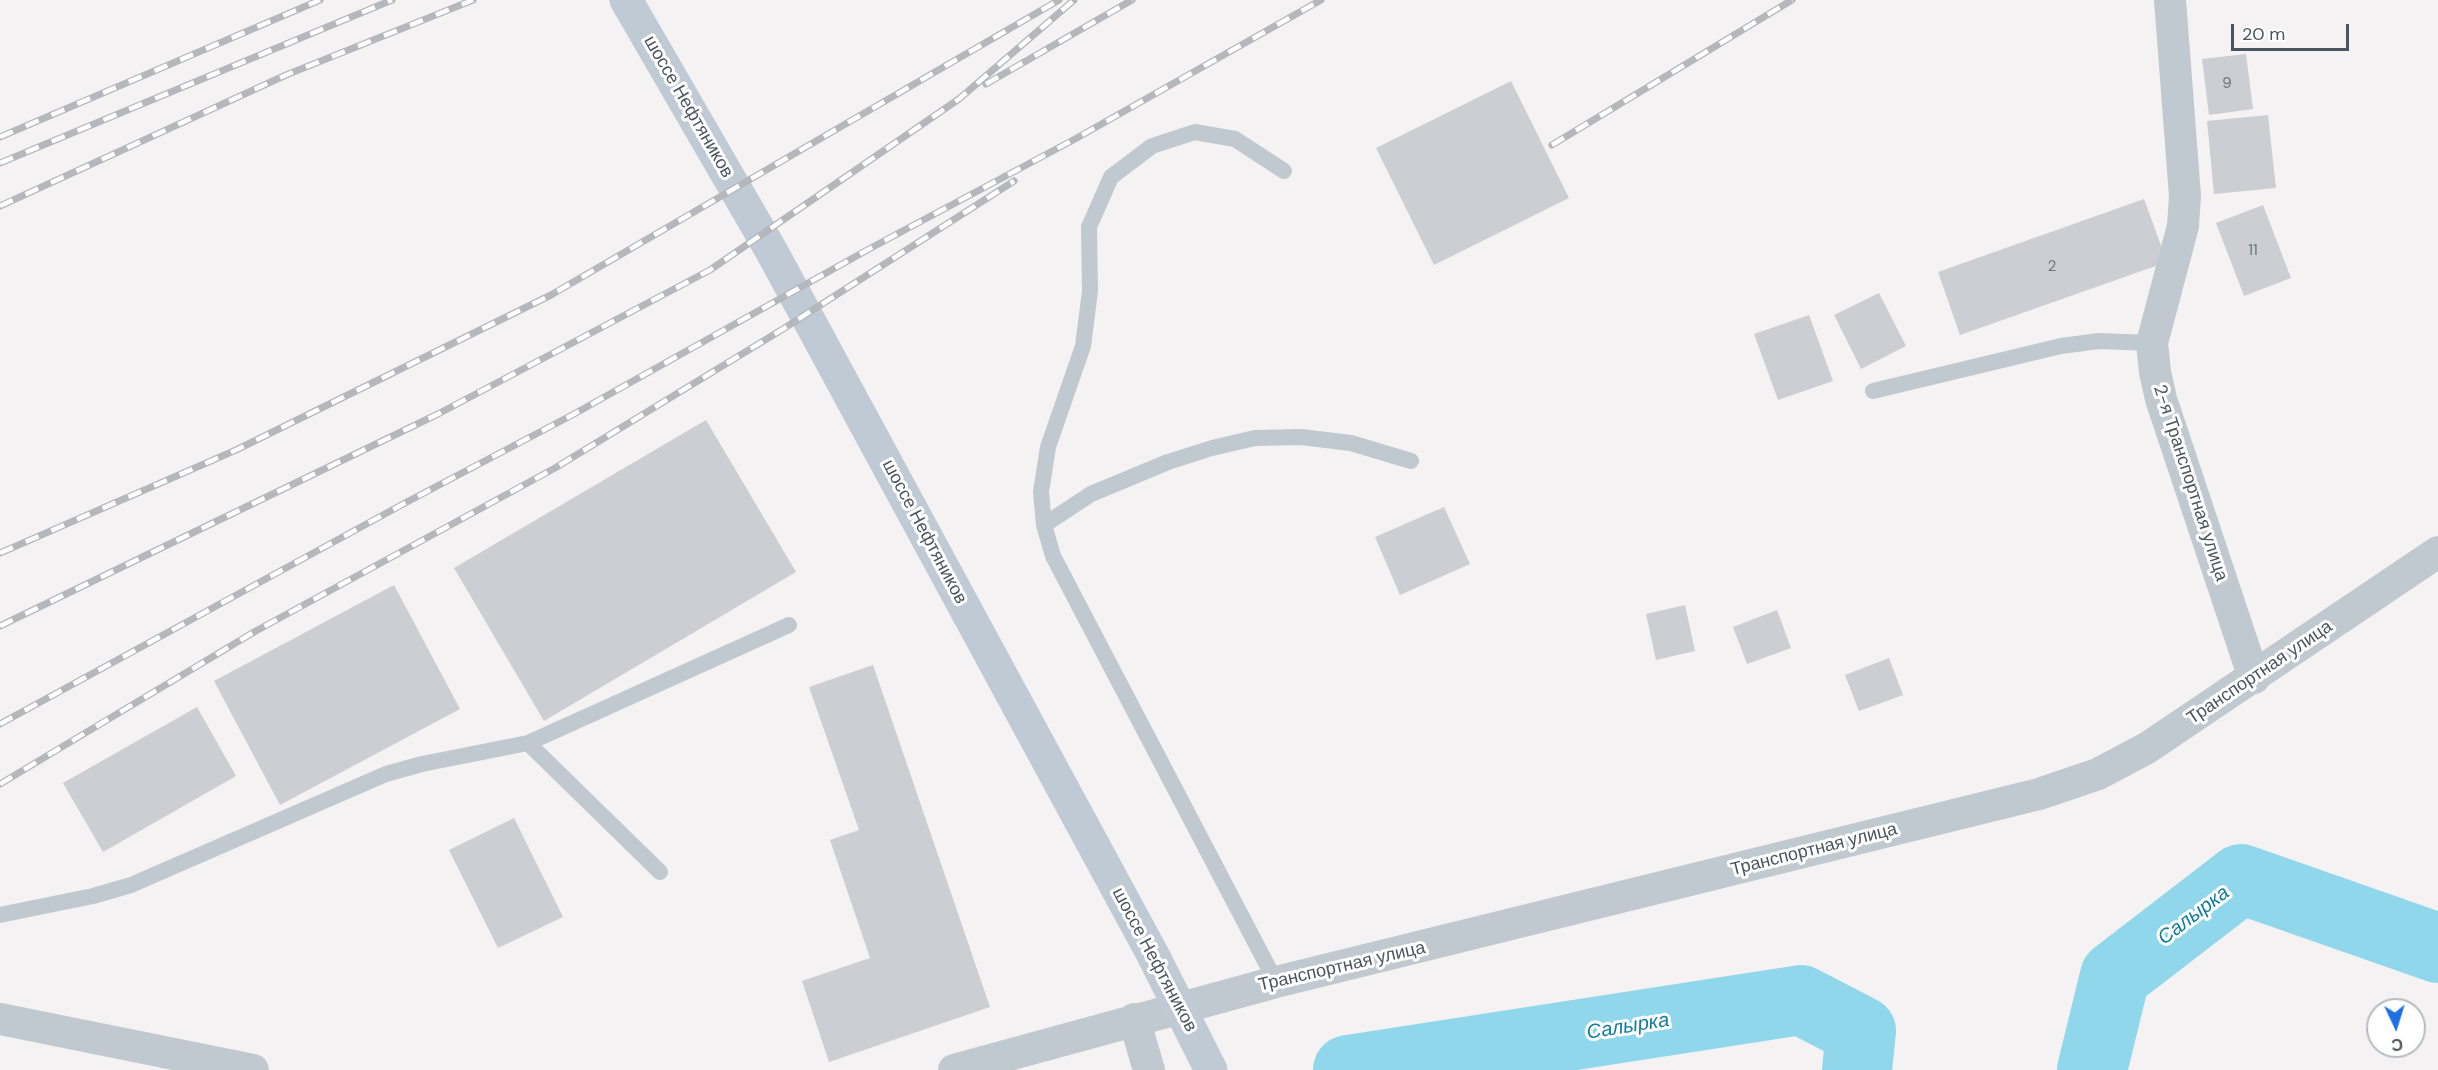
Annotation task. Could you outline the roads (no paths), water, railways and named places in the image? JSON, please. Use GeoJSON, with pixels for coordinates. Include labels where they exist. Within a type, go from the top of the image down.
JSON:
{"type":"FeatureCollection","features":[{"type":"Feature","properties":{"kind":"main road","name":"шоссе Нефтяников"},"geometry":{"type":"LineString","coordinates":[[626,0],[772,252],[1153,955],[1212,1070]]}},
{"type":"Feature","properties":{"kind":"street","name":"2-я Транспортная улица"},"geometry":{"type":"LineString","coordinates":[[2170,0],[2185,196],[2182,226],[2152,343],[2155,372],[2161,399],[2254,678]]}},
{"type":"Feature","properties":{"kind":"street","name":"Транспортная улица"},"geometry":{"type":"LineString","coordinates":[[954,1070],[1276,982],[2039,794],[2098,774],[2147,748],[2438,552]]}},
{"type":"Feature","properties":{"kind":"street"},"geometry":{"type":"LineString","coordinates":[[0,1019],[253,1070]]}},
{"type":"Feature","properties":{"kind":"street"},"geometry":{"type":"LineString","coordinates":[[1134,1019],[1149,1070]]}},
{"type":"Feature","properties":{"kind":"lane"},"geometry":{"type":"LineString","coordinates":[[1276,982],[1053,556],[1044,525],[1041,492],[1048,447],[1083,346],[1090,291],[1089,227],[1112,177],[1152,146],[1195,132],[1235,139],[1284,171]]}},
{"type":"Feature","properties":{"kind":"lane"},"geometry":{"type":"LineString","coordinates":[[1873,391],[2061,346],[2099,341],[2152,343]]}},
{"type":"Feature","properties":{"kind":"lane"},"geometry":{"type":"LineString","coordinates":[[1044,525],[1090,494],[1168,462],[1255,438],[1300,437],[1351,444],[1411,460]]}},
{"type":"Feature","properties":{"kind":"lane"},"geometry":{"type":"LineString","coordinates":[[0,915],[93,896],[130,885],[386,774],[422,764],[528,744],[789,625]]}},
{"type":"Feature","properties":{"kind":"lane"},"geometry":{"type":"LineString","coordinates":[[528,744],[660,872]]}},
{"type":"Feature","properties":{"kind":"waterway","name":"Салырка"},"geometry":{"type":"LineString","coordinates":[[2092,1070],[2115,976],[2241,879],[2438,948]]}},
{"type":"Feature","properties":{"kind":"waterway","name":"Салырка"},"geometry":{"type":"LineString","coordinates":[[1348,1070],[1801,1000],[1861,1031],[1857,1070]]}},
{"type":"Feature","properties":{"kind":"railway"},"geometry":{"type":"LineString","coordinates":[[0,137],[320,0]]}},
{"type":"Feature","properties":{"kind":"railway"},"geometry":{"type":"LineString","coordinates":[[0,163],[392,0]]}},
{"type":"Feature","properties":{"kind":"railway"},"geometry":{"type":"LineString","coordinates":[[0,206],[286,75],[473,0]]}},
{"type":"Feature","properties":{"kind":"railway"},"geometry":{"type":"LineString","coordinates":[[0,553],[236,450],[551,295],[1059,0]]}},
{"type":"Feature","properties":{"kind":"railway"},"geometry":{"type":"LineString","coordinates":[[0,626],[438,414],[710,270],[959,99],[1074,0]]}},
{"type":"Feature","properties":{"kind":"railway"},"geometry":{"type":"LineString","coordinates":[[986,84],[1132,0]]}},
{"type":"Feature","properties":{"kind":"railway"},"geometry":{"type":"LineString","coordinates":[[0,724],[405,503],[574,414],[869,249],[1075,139],[1321,0]]}},
{"type":"Feature","properties":{"kind":"railway"},"geometry":{"type":"LineString","coordinates":[[1552,145],[1792,0]]}},
{"type":"Feature","properties":{"kind":"railway"},"geometry":{"type":"LineString","coordinates":[[0,784],[254,632],[555,468],[783,329],[1014,181]]}}]}
